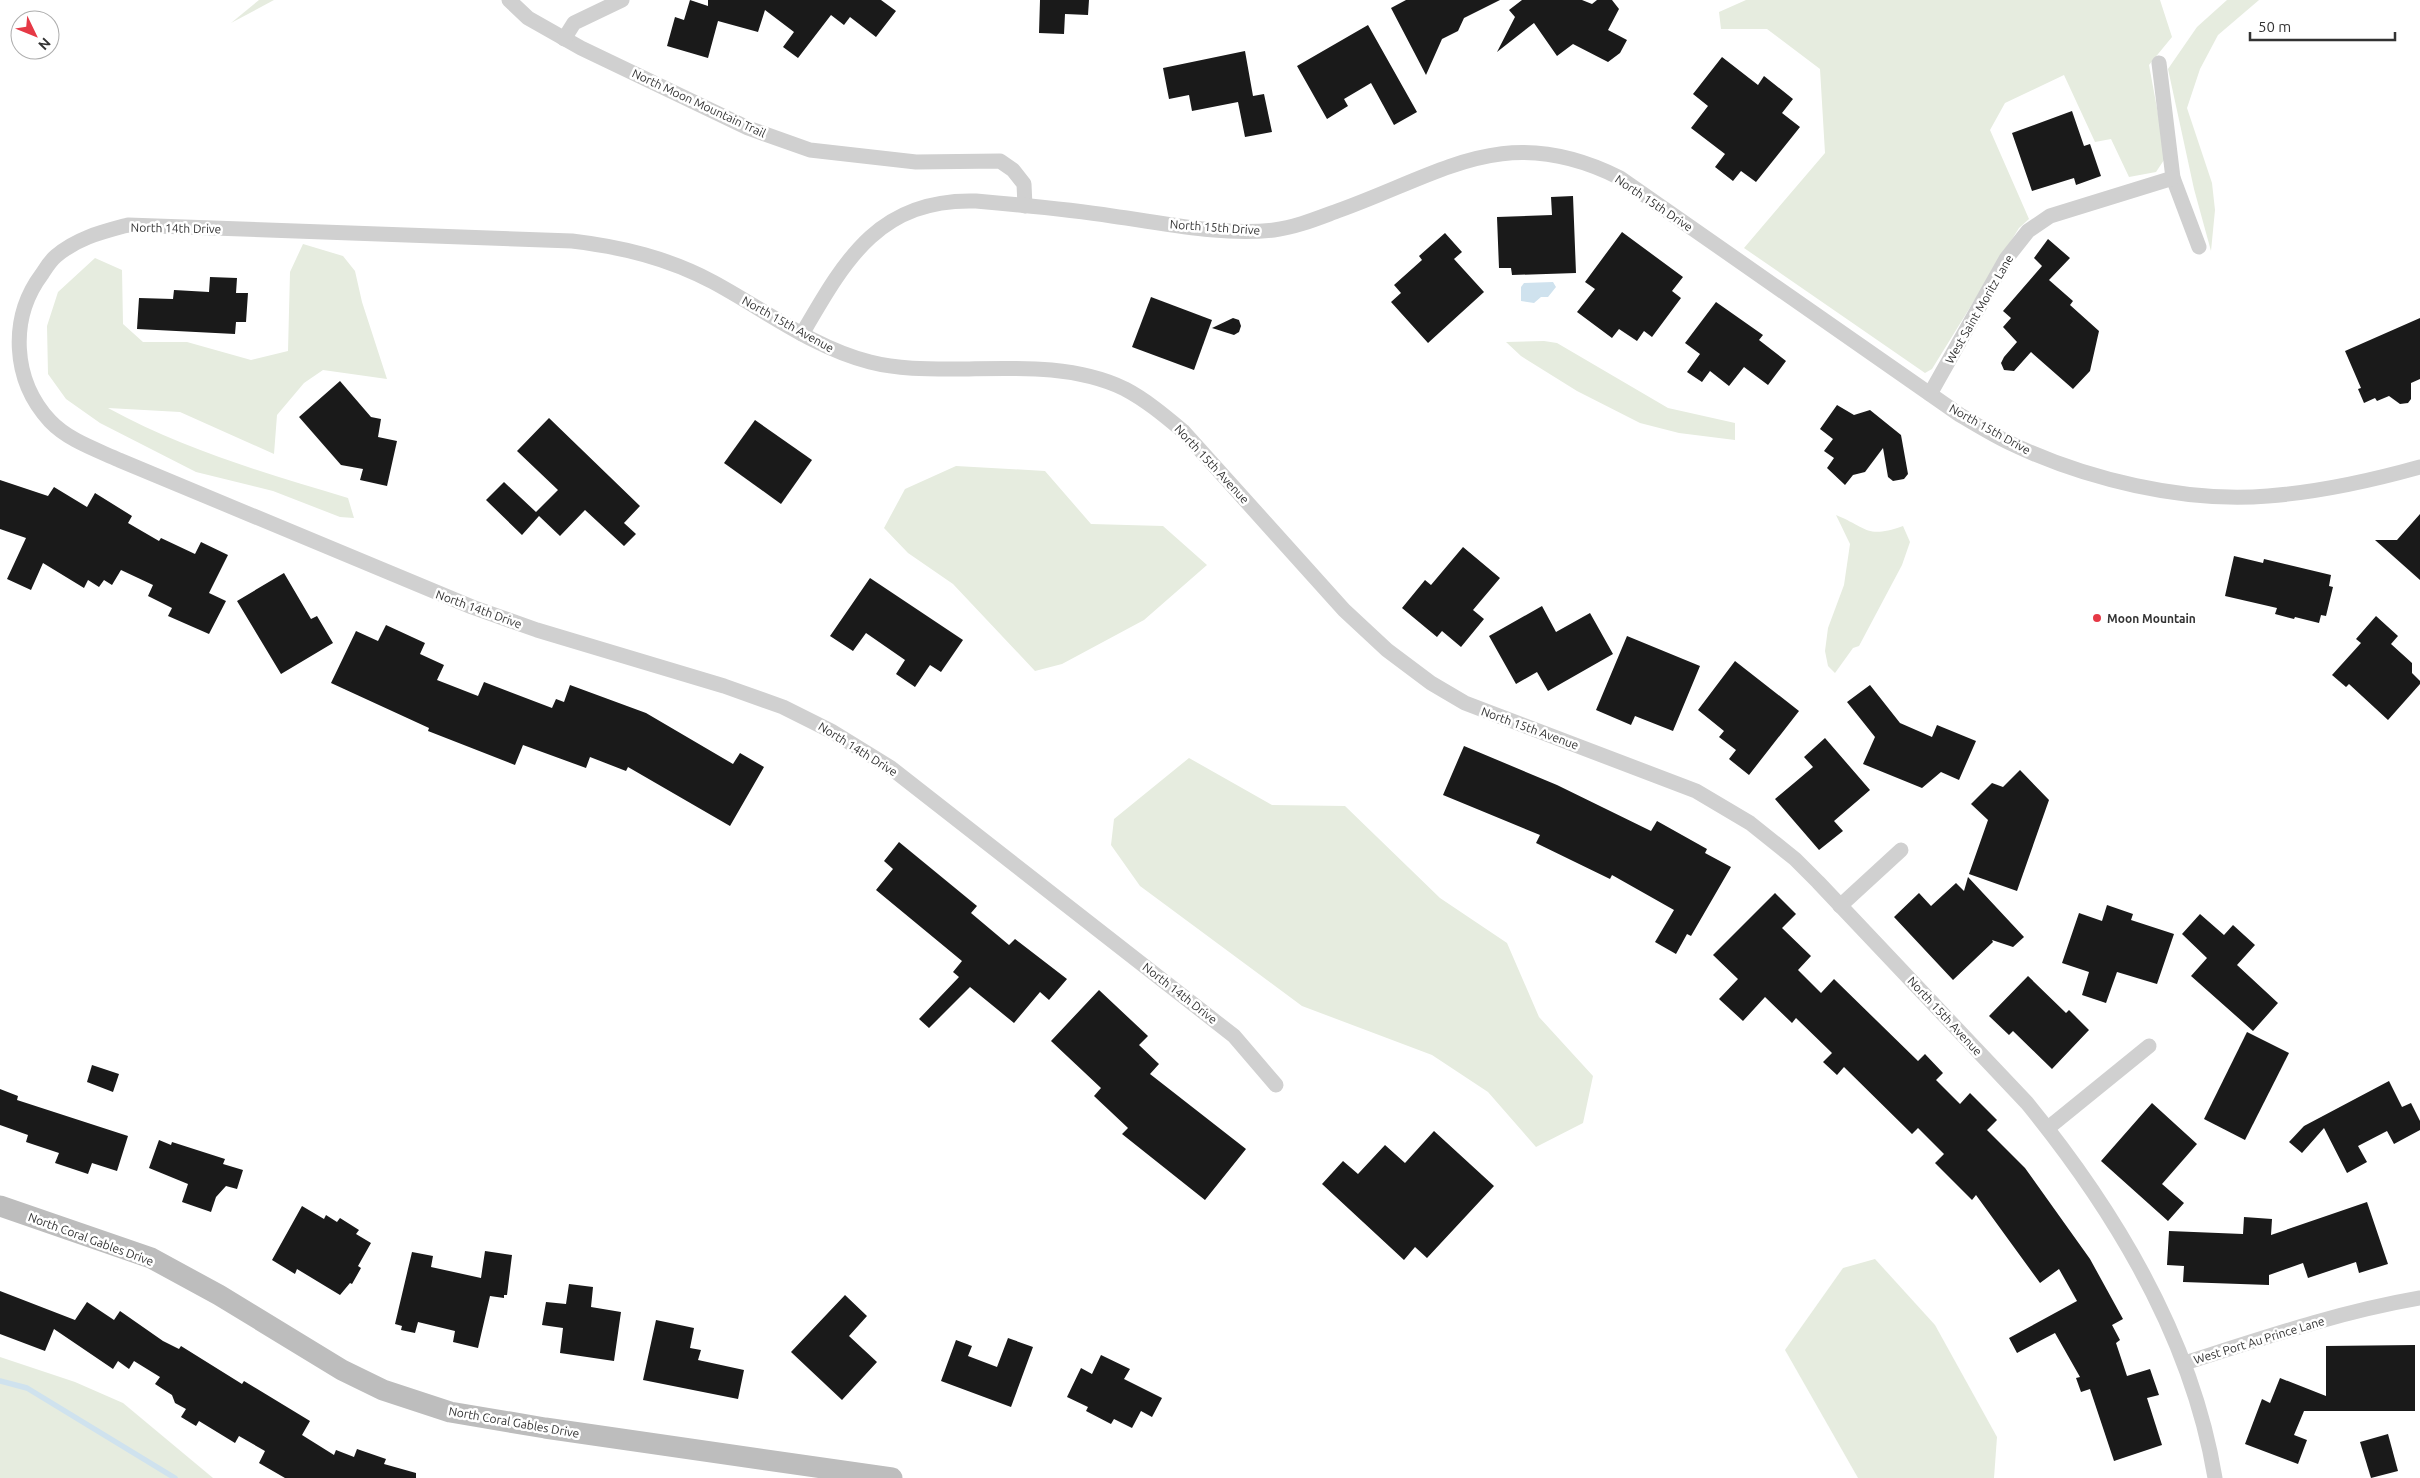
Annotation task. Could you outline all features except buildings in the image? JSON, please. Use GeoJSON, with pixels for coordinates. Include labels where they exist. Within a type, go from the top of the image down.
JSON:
{"type":"FeatureCollection","features":[{"type":"Feature","properties":{"kind":"street","name":"North Moon Mountain Trail"},"geometry":{"type":"LineString","coordinates":[[509,0],[523,14],[564,40],[748,128],[810,150],[916,162],[1000,161],[1013,170],[1024,184],[1025,206]]}},
{"type":"Feature","properties":{"kind":"street"},"geometry":{"type":"LineString","coordinates":[[564,40],[574,23],[622,0]]}},
{"type":"Feature","properties":{"kind":"street"},"geometry":{"type":"LineString","coordinates":[[2159,63],[2173,178],[2199,247]]}},
{"type":"Feature","properties":{"kind":"street","name":"North 15th Drive"},"geometry":{"type":"LineString","coordinates":[[802,334],[839,271],[868,238],[884,225],[931,204],[951,200],[1025,206],[1226,230],[1274,230],[1300,224],[1384,194],[1458,162],[1505,152],[1564,157],[1598,167],[1620,178],[1960,415],[2009,442],[2066,466],[2129,483],[2194,495],[2267,496],[2347,486],[2420,467]]}},
{"type":"Feature","properties":{"kind":"street","name":"West Saint Moritz Lane"},"geometry":{"type":"LineString","coordinates":[[1930,394],[2006,260],[2028,231],[2050,216],[2173,178]]}},
{"type":"Feature","properties":{"kind":"street","name":"North 14th Drive"},"geometry":{"type":"LineString","coordinates":[[339,233],[128,225],[84,237],[55,257],[32,288],[22,311],[18,336],[21,366],[29,388],[50,421],[64,433],[119,460],[472,607],[538,630],[755,696],[783,707],[832,731],[891,768],[1234,1036],[1276,1086]]}},
{"type":"Feature","properties":{"kind":"street","name":"North 15th Avenue"},"geometry":{"type":"LineString","coordinates":[[339,233],[572,241],[611,245],[661,258],[712,281],[828,348],[871,362],[897,367],[1039,369],[1085,376],[1124,389],[1163,414],[1183,431],[1344,610],[1387,650],[1432,683],[1464,703],[1696,791],[1750,823],[1795,859],[2002,1076],[2048,1128],[2076,1165],[2137,1264],[2185,1363]]}},
{"type":"Feature","properties":{"kind":"street"},"geometry":{"type":"LineString","coordinates":[[1840,906],[1901,850]]}},
{"type":"Feature","properties":{"kind":"street"},"geometry":{"type":"LineString","coordinates":[[2048,1128],[2149,1046]]}},
{"type":"Feature","properties":{"kind":"street","name":"North Coral Gables Drive"},"geometry":{"type":"LineString","coordinates":[[0,1206],[151,1258],[219,1295],[342,1370],[383,1390],[450,1412],[545,1428],[892,1478]]}},
{"type":"Feature","properties":{"kind":"street","name":"West Port Au Prince Lane"},"geometry":{"type":"LineString","coordinates":[[2215,1478],[2206,1428],[2185,1363],[2311,1322],[2385,1304],[2420,1298]]}},
{"type":"Feature","properties":{"kind":"shaded area"},"geometry":{"type":"Polygon","coordinates":[[[259,0],[274,0],[231,23],[259,0]]]}},
{"type":"Feature","properties":{"kind":"shaded area"},"geometry":{"type":"Polygon","coordinates":[[[1746,0],[2160,0],[2172,37],[2149,65],[2166,157],[2156,172],[2129,177],[2111,139],[2095,142],[2064,75],[2005,103],[1990,130],[2029,219],[2019,228],[1932,369],[1925,373],[1744,248],[1825,153],[1820,69],[1767,29],[1721,29],[1719,12],[1746,0]]]}},
{"type":"Feature","properties":{"kind":"shaded area"},"geometry":{"type":"Polygon","coordinates":[[[2227,0],[2259,0],[2218,35],[2200,69],[2187,108],[2212,183],[2215,210],[2211,251],[2194,189],[2168,69],[2197,27],[2227,0]]]}},
{"type":"Feature","properties":{"kind":"shaded area"},"geometry":{"type":"Polygon","coordinates":[[[303,244],[343,256],[355,271],[362,302],[387,379],[323,370],[304,383],[277,415],[274,454],[180,412],[108,408],[137,423],[196,448],[256,470],[348,498],[354,518],[340,517],[273,491],[196,472],[100,423],[66,399],[48,374],[47,326],[58,292],[95,258],[122,270],[123,324],[143,342],[187,342],[251,360],[288,351],[290,272],[303,244]]]}},
{"type":"Feature","properties":{"kind":"shaded area"},"geometry":{"type":"Polygon","coordinates":[[[1544,341],[1557,343],[1668,408],[1735,423],[1735,440],[1679,433],[1640,423],[1577,391],[1521,356],[1506,342],[1544,341]]]}},
{"type":"Feature","properties":{"kind":"shaded area"},"geometry":{"type":"Polygon","coordinates":[[[956,466],[1045,471],[1091,524],[1163,526],[1207,565],[1144,620],[1062,664],[1035,671],[953,584],[908,553],[884,528],[905,489],[956,466]]]}},
{"type":"Feature","properties":{"kind":"shaded area"},"geometry":{"type":"Polygon","coordinates":[[[1836,515],[1874,532],[1903,526],[1910,542],[1902,565],[1859,646],[1853,648],[1835,673],[1828,666],[1825,651],[1828,628],[1844,585],[1850,544],[1836,515]]]}},
{"type":"Feature","properties":{"kind":"shaded area"},"geometry":{"type":"Polygon","coordinates":[[[1189,758],[1272,805],[1345,806],[1440,898],[1507,943],[1539,1017],[1593,1076],[1583,1123],[1536,1147],[1488,1092],[1432,1055],[1302,1006],[1140,886],[1111,845],[1114,819],[1189,758]]]}},
{"type":"Feature","properties":{"kind":"shaded area"},"geometry":{"type":"Polygon","coordinates":[[[1875,1259],[1935,1325],[1997,1437],[1994,1478],[1858,1478],[1785,1350],[1843,1268],[1875,1259]]]}},
{"type":"Feature","properties":{"kind":"shaded area"},"geometry":{"type":"Polygon","coordinates":[[[0,1357],[75,1382],[123,1403],[213,1478],[0,1478],[0,1357]]]}},
{"type":"Feature","properties":{"kind":"water"},"geometry":{"type":"Polygon","coordinates":[[[1553,282],[1556,287],[1548,297],[1541,297],[1534,303],[1521,301],[1521,287],[1524,283],[1553,282]]]}},
{"type":"Feature","properties":{"kind":"waterway"},"geometry":{"type":"LineString","coordinates":[[0,1381],[27,1388],[175,1478]]}},
{"type":"Feature","properties":{"kind":"place","name":"Moon Mountain"},"geometry":{"type":"Point","coordinates":[2097,618]}}]}
